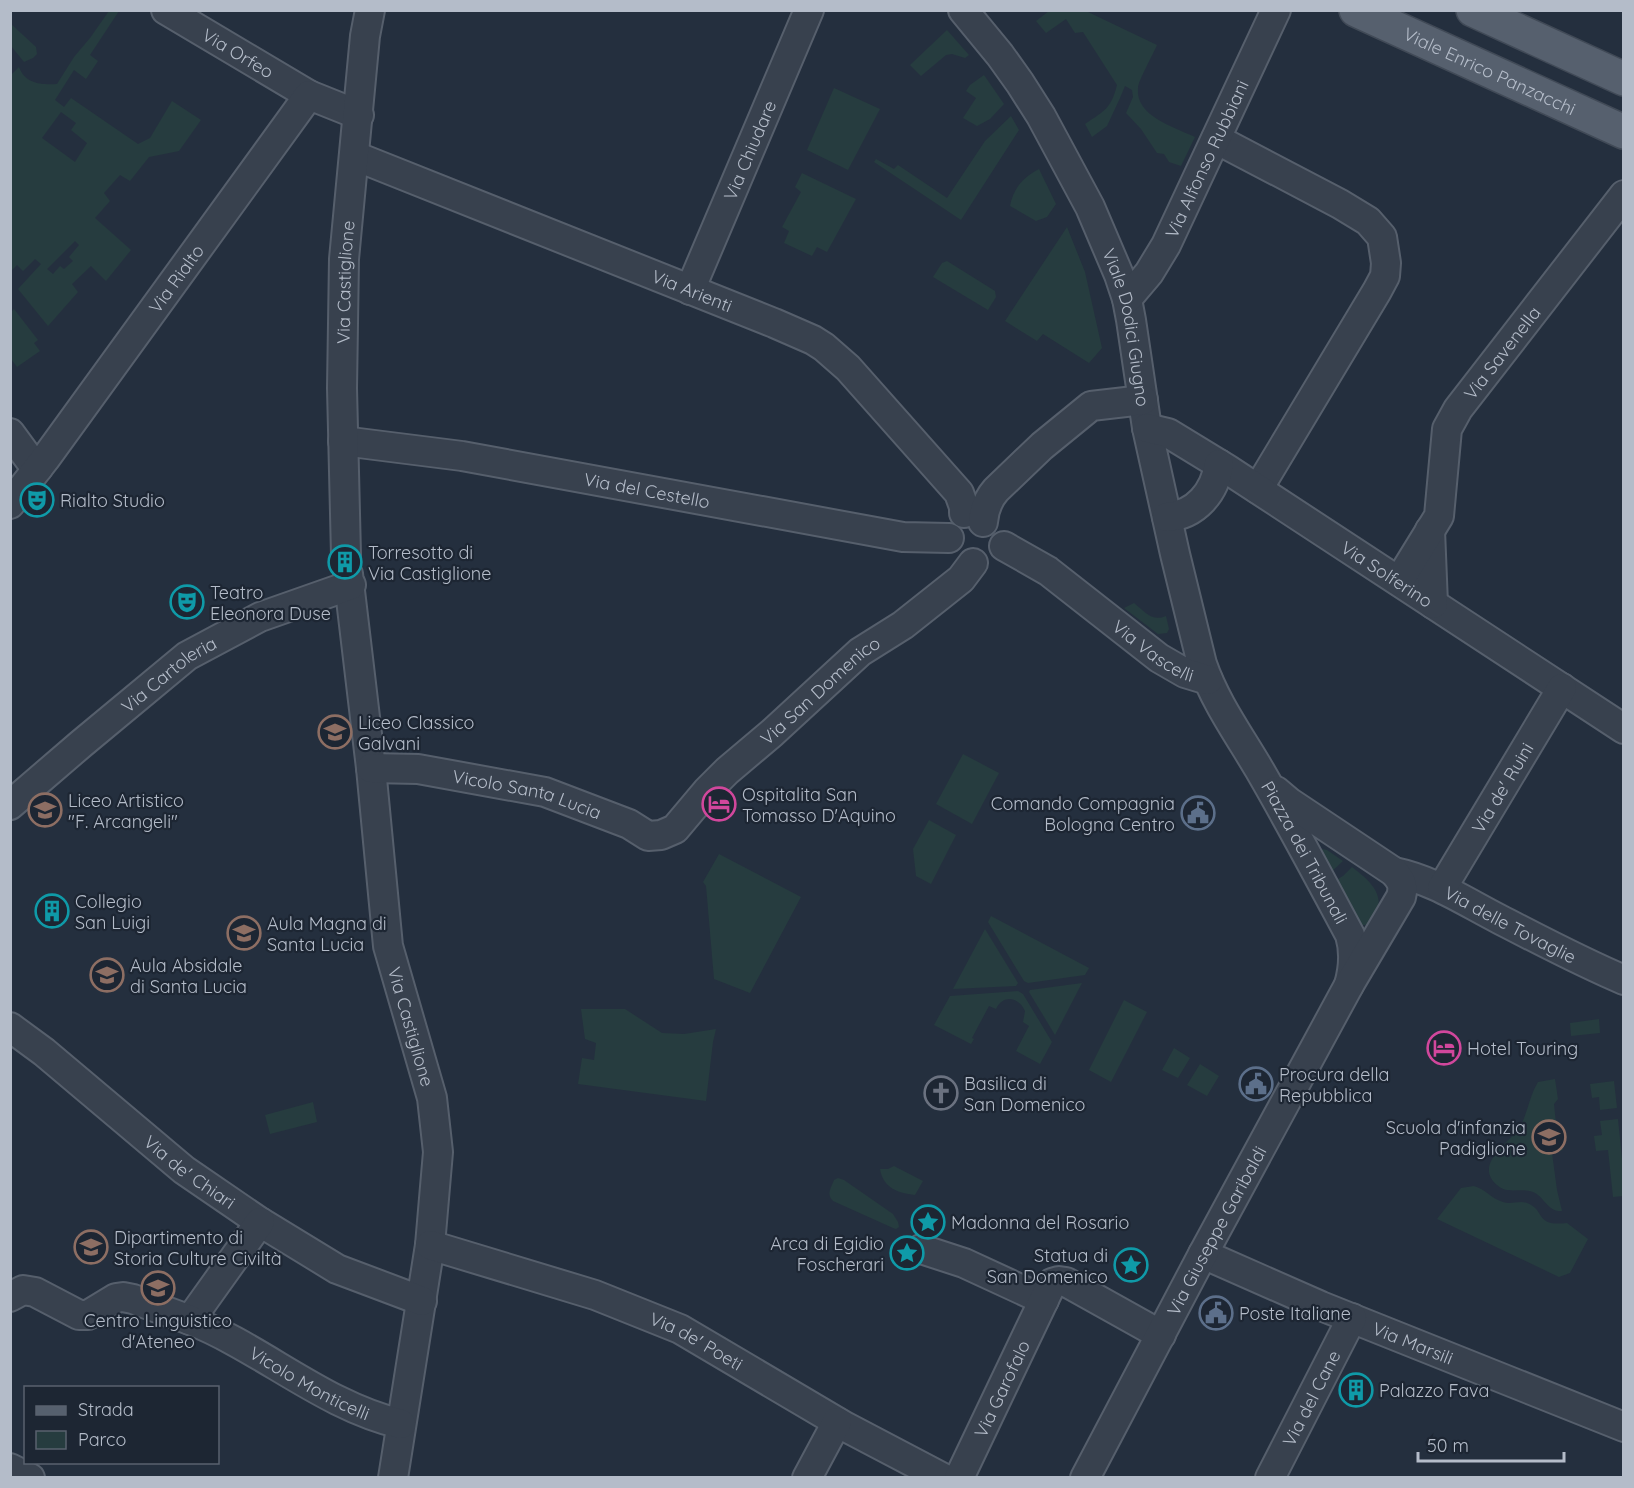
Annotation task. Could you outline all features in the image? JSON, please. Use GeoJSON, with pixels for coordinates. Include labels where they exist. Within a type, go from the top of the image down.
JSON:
{"type":"FeatureCollection","features":[{"type":"Feature","properties":{"kind":"main road","name":"Viale Enrico Panzacchi"},"geometry":{"type":"LineString","coordinates":[[1356,10],[1623,132]]}},
{"type":"Feature","properties":{"kind":"main road"},"geometry":{"type":"LineString","coordinates":[[1473,10],[1623,79]]}},
{"type":"Feature","properties":{"kind":"street","name":"Via Orfeo"},"geometry":{"type":"LineString","coordinates":[[166,10],[309,95]]}},
{"type":"Feature","properties":{"kind":"street","name":"Via Castiglione"},"geometry":{"type":"LineString","coordinates":[[370,10],[365,36],[344,258],[342,388],[348,571],[372,768],[388,946],[432,1098],[438,1152],[430,1245],[393,1478]]}},
{"type":"Feature","properties":{"kind":"street","name":"Viale Dodici Giugno"},"geometry":{"type":"LineString","coordinates":[[963,10],[1000,55],[1041,116],[1107,243],[1127,299],[1148,428],[1167,517],[1202,664],[1208,680]]}},
{"type":"Feature","properties":{"kind":"street","name":"Via Alfonso Rubbiani"},"geometry":{"type":"LineString","coordinates":[[1127,299],[1158,259],[1276,10]]}},
{"type":"Feature","properties":{"kind":"street","name":"Via Chiudare"},"geometry":{"type":"LineString","coordinates":[[690,290],[802,13]]}},
{"type":"Feature","properties":{"kind":"street"},"geometry":{"type":"LineString","coordinates":[[309,95],[359,115]]}},
{"type":"Feature","properties":{"kind":"street","name":"Via Rialto"},"geometry":{"type":"LineString","coordinates":[[10,504],[309,95]]}},
{"type":"Feature","properties":{"kind":"street"},"geometry":{"type":"LineString","coordinates":[[1216,139],[1368,221],[1382,237],[1386,263],[1385,276],[1377,291],[1258,489]]}},
{"type":"Feature","properties":{"kind":"street","name":"Via Arienti"},"geometry":{"type":"LineString","coordinates":[[355,156],[802,335],[824,347],[848,368],[959,493],[964,507],[974,518]]}},
{"type":"Feature","properties":{"kind":"street","name":"Via Savenella"},"geometry":{"type":"LineString","coordinates":[[1399,581],[1438,516],[1448,429],[1458,409],[1623,195]]}},
{"type":"Feature","properties":{"kind":"street"},"geometry":{"type":"LineString","coordinates":[[974,518],[1000,537],[1004,546],[1001,558],[990,566],[985,567],[973,563],[952,543],[949,532],[954,521],[974,518],[985,509],[991,496],[1042,446],[1091,406],[1143,400]]}},
{"type":"Feature","properties":{"kind":"street","name":"Via Solferino"},"geometry":{"type":"LineString","coordinates":[[1148,428],[1168,433],[1219,464],[1623,729]]}},
{"type":"Feature","properties":{"kind":"street"},"geometry":{"type":"LineString","coordinates":[[10,433],[38,468]]}},
{"type":"Feature","properties":{"kind":"street","name":"Via del Cestello"},"geometry":{"type":"LineString","coordinates":[[344,441],[462,456],[903,537],[949,538]]}},
{"type":"Feature","properties":{"kind":"street"},"geometry":{"type":"LineString","coordinates":[[1167,517],[1180,515],[1202,501],[1214,485],[1219,464]]}},
{"type":"Feature","properties":{"kind":"street","name":"Via Savenella"},"geometry":{"type":"LineString","coordinates":[[1430,530],[1433,604]]}},
{"type":"Feature","properties":{"kind":"street","name":"Via Vascelli"},"geometry":{"type":"LineString","coordinates":[[1004,546],[1048,571],[1159,658],[1185,673],[1208,680],[1267,783]]}},
{"type":"Feature","properties":{"kind":"street","name":"Via San Domenico"},"geometry":{"type":"LineString","coordinates":[[675,829],[727,771],[860,652],[903,625],[961,579],[973,563]]}},
{"type":"Feature","properties":{"kind":"street","name":"Via Cartoleria"},"geometry":{"type":"LineString","coordinates":[[10,805],[187,656],[348,571]]}},
{"type":"Feature","properties":{"kind":"street","name":"Via de' Ruini"},"geometry":{"type":"LineString","coordinates":[[1442,888],[1562,688]]}},
{"type":"Feature","properties":{"kind":"street","name":"Vicolo Santa Lucia"},"geometry":{"type":"LineString","coordinates":[[372,768],[418,769],[545,792],[629,824],[648,836],[661,835],[675,829]]}},
{"type":"Feature","properties":{"kind":"street","name":"Piazza dei Tribunali"},"geometry":{"type":"LineString","coordinates":[[1267,783],[1289,802],[1394,872],[1402,883],[1401,897],[1364,936],[1354,955],[1354,967],[1349,985]]}},
{"type":"Feature","properties":{"kind":"street","name":"Piazza dei Tribunali"},"geometry":{"type":"LineString","coordinates":[[1267,783],[1364,936]]}},
{"type":"Feature","properties":{"kind":"street","name":"Via delle Tovaglie"},"geometry":{"type":"LineString","coordinates":[[1394,872],[1414,876],[1442,888],[1623,980]]}},
{"type":"Feature","properties":{"kind":"street","name":"Via Giuseppe Garibaldi"},"geometry":{"type":"LineString","coordinates":[[1085,1478],[1349,985]]}},
{"type":"Feature","properties":{"kind":"street","name":"Via de' Chiari"},"geometry":{"type":"LineString","coordinates":[[10,1027],[44,1052],[184,1170],[260,1222],[337,1269],[422,1301]]}},
{"type":"Feature","properties":{"kind":"street"},"geometry":{"type":"LineString","coordinates":[[190,1320],[260,1222]]}},
{"type":"Feature","properties":{"kind":"street","name":"Via de' Poeti"},"geometry":{"type":"LineString","coordinates":[[430,1245],[595,1295],[680,1329],[837,1422],[943,1478]]}},
{"type":"Feature","properties":{"kind":"street"},"geometry":{"type":"LineString","coordinates":[[921,1249],[963,1263],[1044,1300],[1052,1283],[1066,1282],[1161,1335]]}},
{"type":"Feature","properties":{"kind":"street","name":"Via Marsili"},"geometry":{"type":"LineString","coordinates":[[1203,1254],[1321,1306],[1623,1427]]}},
{"type":"Feature","properties":{"kind":"street","name":"Vicolo Monticelli"},"geometry":{"type":"LineString","coordinates":[[10,1296],[23,1290],[35,1292],[79,1315],[88,1315],[116,1298],[133,1299],[218,1333],[358,1411],[401,1424]]}},
{"type":"Feature","properties":{"kind":"street","name":"Via Garofalo"},"geometry":{"type":"LineString","coordinates":[[959,1478],[1044,1300]]}},
{"type":"Feature","properties":{"kind":"street","name":"Via del Cane"},"geometry":{"type":"LineString","coordinates":[[1270,1478],[1352,1317]]}},
{"type":"Feature","properties":{"kind":"street"},"geometry":{"type":"LineString","coordinates":[[807,1478],[837,1422]]}},
{"type":"Feature","properties":{"kind":"street"},"geometry":{"type":"LineString","coordinates":[[10,1468],[30,1478]]}},
{"type":"Feature","properties":{"kind":"green space"},"geometry":{"type":"Polygon","coordinates":[[[109,11],[119,11],[90,55],[98,61],[86,79],[74,70],[55,100],[64,107],[71,98],[138,144],[150,138],[172,101],[201,120],[179,151],[149,157],[130,181],[120,175],[104,193],[110,201],[95,218],[131,250],[106,281],[91,266],[72,284],[78,292],[48,326],[18,289],[41,264],[35,259],[23,271],[17,265],[11,271],[11,75],[19,67],[25,77],[30,80],[40,84],[57,84],[74,57],[109,11]],[[61,112],[42,138],[75,162],[87,143],[71,130],[76,123],[61,112]],[[75,241],[47,269],[53,274],[60,266],[64,269],[73,261],[69,257],[79,245],[75,241]]]}},
{"type":"Feature","properties":{"kind":"green space"},"geometry":{"type":"Polygon","coordinates":[[[1049,11],[1086,11],[1157,45],[1139,84],[1139,98],[1149,113],[1195,137],[1181,166],[1169,162],[1164,154],[1157,153],[1141,129],[1126,113],[1133,97],[1132,90],[1125,86],[1107,126],[1092,137],[1085,124],[1106,109],[1117,85],[1083,32],[1075,33],[1066,19],[1046,33],[1036,21],[1049,11]]]}},
{"type":"Feature","properties":{"kind":"green space"},"geometry":{"type":"Polygon","coordinates":[[[10,23],[36,47],[37,54],[33,58],[24,62],[11,46],[10,23]]]}},
{"type":"Feature","properties":{"kind":"green space"},"geometry":{"type":"Polygon","coordinates":[[[947,30],[969,55],[965,58],[952,54],[946,55],[921,76],[910,65],[947,30]]]}},
{"type":"Feature","properties":{"kind":"green space"},"geometry":{"type":"Polygon","coordinates":[[[984,75],[1004,104],[990,119],[977,126],[963,118],[976,98],[966,91],[970,85],[984,75]]]}},
{"type":"Feature","properties":{"kind":"green space"},"geometry":{"type":"Polygon","coordinates":[[[834,88],[880,109],[848,170],[807,150],[834,88]]]}},
{"type":"Feature","properties":{"kind":"green space"},"geometry":{"type":"Polygon","coordinates":[[[1011,116],[1019,130],[961,220],[874,162],[876,159],[894,169],[898,165],[947,198],[985,141],[1011,116]]]}},
{"type":"Feature","properties":{"kind":"green space"},"geometry":{"type":"Polygon","coordinates":[[[1039,169],[1056,204],[1047,217],[1036,221],[1010,206],[1020,184],[1039,169]]]}},
{"type":"Feature","properties":{"kind":"green space"},"geometry":{"type":"Polygon","coordinates":[[[802,173],[856,199],[827,252],[817,247],[812,256],[784,243],[789,231],[782,227],[801,192],[795,187],[802,173]]]}},
{"type":"Feature","properties":{"kind":"green space"},"geometry":{"type":"Polygon","coordinates":[[[1067,227],[1085,272],[1102,348],[1089,363],[1043,334],[1037,341],[1005,321],[1067,227]]]}},
{"type":"Feature","properties":{"kind":"green space"},"geometry":{"type":"Polygon","coordinates":[[[947,261],[995,291],[996,297],[988,310],[933,277],[942,263],[947,261]]]}},
{"type":"Feature","properties":{"kind":"green space"},"geometry":{"type":"Polygon","coordinates":[[[14,309],[38,340],[34,343],[40,351],[17,367],[11,359],[11,312],[14,309]]]}},
{"type":"Feature","properties":{"kind":"green space"},"geometry":{"type":"Polygon","coordinates":[[[1134,603],[1153,617],[1166,616],[1169,629],[1167,633],[1158,634],[1124,608],[1134,603]]]}},
{"type":"Feature","properties":{"kind":"green space"},"geometry":{"type":"Polygon","coordinates":[[[963,754],[999,773],[972,824],[936,804],[963,754]]]}},
{"type":"Feature","properties":{"kind":"green space"},"geometry":{"type":"Polygon","coordinates":[[[929,820],[956,835],[931,884],[916,876],[913,849],[929,820]]]}},
{"type":"Feature","properties":{"kind":"green space"},"geometry":{"type":"Polygon","coordinates":[[[1322,849],[1343,861],[1327,876],[1319,851],[1322,849]]]}},
{"type":"Feature","properties":{"kind":"green space"},"geometry":{"type":"Polygon","coordinates":[[[719,854],[801,897],[750,993],[714,979],[706,886],[703,882],[719,854]]]}},
{"type":"Feature","properties":{"kind":"green space"},"geometry":{"type":"Polygon","coordinates":[[[1352,867],[1363,875],[1378,898],[1377,912],[1369,925],[1362,925],[1358,922],[1333,882],[1352,867]]]}},
{"type":"Feature","properties":{"kind":"green space"},"geometry":{"type":"Polygon","coordinates":[[[991,916],[1089,968],[1085,975],[1028,983],[1024,981],[988,922],[991,916]]]}},
{"type":"Feature","properties":{"kind":"green space"},"geometry":{"type":"Polygon","coordinates":[[[985,929],[1018,983],[1016,986],[953,989],[985,929]]]}},
{"type":"Feature","properties":{"kind":"green space"},"geometry":{"type":"Polygon","coordinates":[[[1082,983],[1055,1035],[1029,992],[1030,990],[1082,983]]]}},
{"type":"Feature","properties":{"kind":"green space"},"geometry":{"type":"Polygon","coordinates":[[[1018,991],[1023,994],[1052,1042],[1040,1064],[1016,1051],[1029,1026],[1023,1022],[1025,1011],[1015,1000],[1007,999],[996,1009],[989,1006],[971,1044],[934,1025],[950,996],[1018,991]]]}},
{"type":"Feature","properties":{"kind":"green space"},"geometry":{"type":"Polygon","coordinates":[[[1124,1000],[1147,1012],[1111,1082],[1089,1070],[1124,1000]]]}},
{"type":"Feature","properties":{"kind":"green space"},"geometry":{"type":"Polygon","coordinates":[[[581,1009],[625,1009],[662,1033],[684,1034],[716,1029],[706,1101],[578,1084],[582,1058],[594,1060],[596,1043],[585,1039],[581,1009]]]}},
{"type":"Feature","properties":{"kind":"green space"},"geometry":{"type":"Polygon","coordinates":[[[1599,1019],[1600,1033],[1571,1036],[1570,1023],[1599,1019]]]}},
{"type":"Feature","properties":{"kind":"green space"},"geometry":{"type":"Polygon","coordinates":[[[1174,1048],[1190,1058],[1178,1078],[1162,1070],[1174,1048]]]}},
{"type":"Feature","properties":{"kind":"green space"},"geometry":{"type":"Polygon","coordinates":[[[1200,1064],[1219,1076],[1207,1096],[1187,1085],[1200,1064]]]}},
{"type":"Feature","properties":{"kind":"green space"},"geometry":{"type":"Polygon","coordinates":[[[1555,1079],[1558,1099],[1554,1104],[1557,1134],[1562,1136],[1563,1150],[1552,1153],[1562,1211],[1549,1207],[1533,1192],[1501,1188],[1490,1177],[1489,1169],[1496,1153],[1521,1125],[1538,1082],[1555,1079]]]}},
{"type":"Feature","properties":{"kind":"green space"},"geometry":{"type":"Polygon","coordinates":[[[1614,1081],[1617,1108],[1600,1110],[1599,1097],[1592,1098],[1590,1084],[1614,1081]]]}},
{"type":"Feature","properties":{"kind":"green space"},"geometry":{"type":"Polygon","coordinates":[[[313,1102],[317,1122],[270,1134],[265,1115],[313,1102]]]}},
{"type":"Feature","properties":{"kind":"green space"},"geometry":{"type":"Polygon","coordinates":[[[1618,1119],[1623,1168],[1623,1196],[1613,1197],[1608,1150],[1596,1151],[1594,1136],[1602,1135],[1600,1121],[1618,1119]]]}},
{"type":"Feature","properties":{"kind":"green space"},"geometry":{"type":"Polygon","coordinates":[[[894,1166],[923,1181],[915,1195],[897,1191],[884,1181],[880,1169],[894,1166]]]}},
{"type":"Feature","properties":{"kind":"green space"},"geometry":{"type":"Polygon","coordinates":[[[838,1178],[893,1214],[899,1227],[893,1228],[833,1201],[830,1191],[834,1180],[838,1178]]]}},
{"type":"Feature","properties":{"kind":"green space"},"geometry":{"type":"Polygon","coordinates":[[[1474,1186],[1503,1202],[1527,1203],[1550,1223],[1567,1223],[1588,1239],[1570,1273],[1559,1277],[1437,1219],[1461,1188],[1474,1186]]]}},
{"type":"Feature","properties":{"kind":"place","name":"Rialto Studio"},"geometry":{"type":"Point","coordinates":[37,500]}},
{"type":"Feature","properties":{"kind":"place","name":"Torresotto di Via Castiglione"},"geometry":{"type":"Point","coordinates":[345,562]}},
{"type":"Feature","properties":{"kind":"place","name":"Teatro Eleonora Duse"},"geometry":{"type":"Point","coordinates":[187,602]}},
{"type":"Feature","properties":{"kind":"place","name":"Liceo Classico Galvani"},"geometry":{"type":"Point","coordinates":[335,732]}},
{"type":"Feature","properties":{"kind":"place","name":"Ospitalita San Tomasso D'Aquino"},"geometry":{"type":"Point","coordinates":[719,804]}},
{"type":"Feature","properties":{"kind":"place","name":"Liceo Artistico \"F. Arcangeli\""},"geometry":{"type":"Point","coordinates":[45,810]}},
{"type":"Feature","properties":{"kind":"place","name":"Comando Compagnia Bologna Centro"},"geometry":{"type":"Point","coordinates":[1198,813]}},
{"type":"Feature","properties":{"kind":"place","name":"Collegio San Luigi"},"geometry":{"type":"Point","coordinates":[52,911]}},
{"type":"Feature","properties":{"kind":"place","name":"Aula Magna di Santa Lucia"},"geometry":{"type":"Point","coordinates":[244,933]}},
{"type":"Feature","properties":{"kind":"place","name":"Aula Absidale di Santa Lucia"},"geometry":{"type":"Point","coordinates":[107,975]}},
{"type":"Feature","properties":{"kind":"place","name":"Hotel Touring"},"geometry":{"type":"Point","coordinates":[1444,1048]}},
{"type":"Feature","properties":{"kind":"place","name":"Procura della Repubblica"},"geometry":{"type":"Point","coordinates":[1256,1084]}},
{"type":"Feature","properties":{"kind":"place","name":"Basilica di San Domenico"},"geometry":{"type":"Point","coordinates":[941,1093]}},
{"type":"Feature","properties":{"kind":"place","name":"Scuola d'infanzia Padiglione"},"geometry":{"type":"Point","coordinates":[1549,1137]}},
{"type":"Feature","properties":{"kind":"place","name":"Madonna del Rosario"},"geometry":{"type":"Point","coordinates":[928,1222]}},
{"type":"Feature","properties":{"kind":"place","name":"Dipartimento di Storia Culture Civiltà"},"geometry":{"type":"Point","coordinates":[91,1247]}},
{"type":"Feature","properties":{"kind":"place","name":"Arca di Egidio Foscherari"},"geometry":{"type":"Point","coordinates":[907,1253]}},
{"type":"Feature","properties":{"kind":"place","name":"Statua di San Domenico"},"geometry":{"type":"Point","coordinates":[1131,1265]}},
{"type":"Feature","properties":{"kind":"place","name":"Centro Linguistico d'Ateneo"},"geometry":{"type":"Point","coordinates":[158,1288]}},
{"type":"Feature","properties":{"kind":"place","name":"Poste Italiane"},"geometry":{"type":"Point","coordinates":[1216,1313]}},
{"type":"Feature","properties":{"kind":"place","name":"Palazzo Fava"},"geometry":{"type":"Point","coordinates":[1356,1390]}}]}
